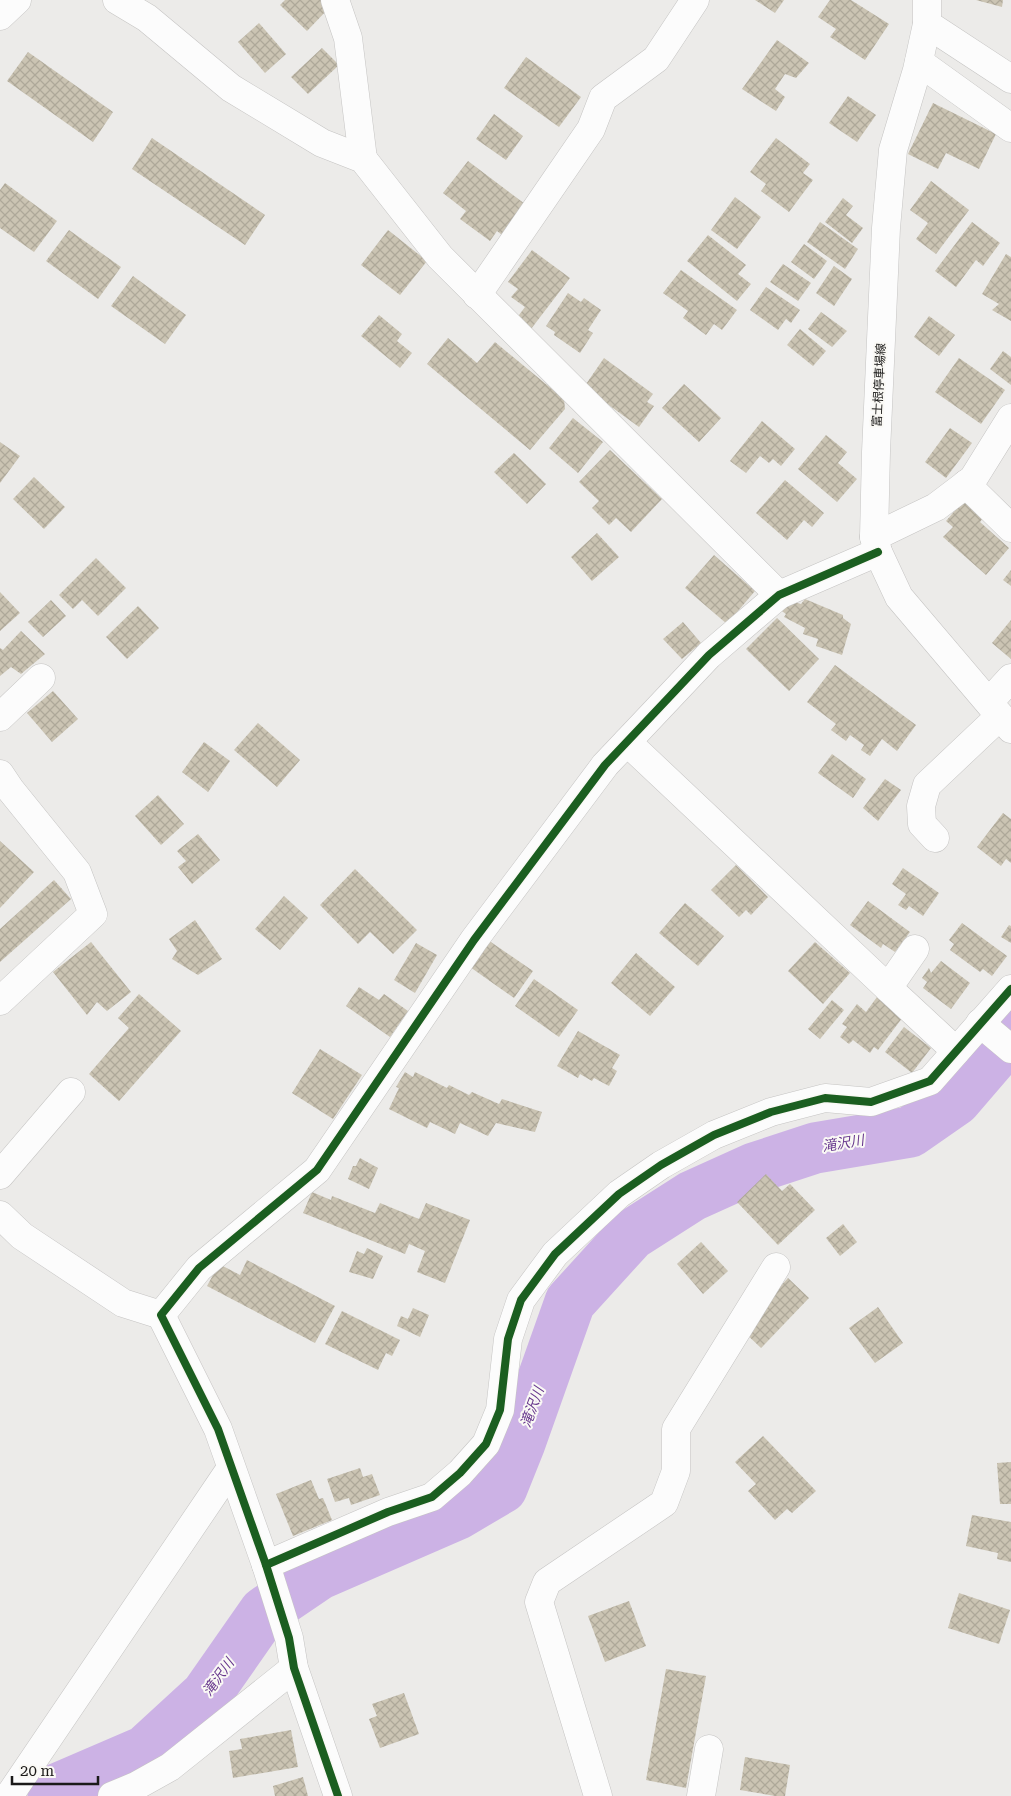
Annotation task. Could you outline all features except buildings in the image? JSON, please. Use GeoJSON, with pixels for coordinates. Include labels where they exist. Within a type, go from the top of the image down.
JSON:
{"type":"FeatureCollection","features":[{"type":"Feature","properties":{"kind":"street"},"geometry":{"type":"LineString","coordinates":[[0,16],[17,0]]}},
{"type":"Feature","properties":{"kind":"street"},"geometry":{"type":"LineString","coordinates":[[117,0],[147,18],[232,88],[322,143],[363,159],[440,256],[779,595]]}},
{"type":"Feature","properties":{"kind":"street"},"geometry":{"type":"LineString","coordinates":[[335,0],[348,38],[363,159]]}},
{"type":"Feature","properties":{"kind":"street"},"geometry":{"type":"LineString","coordinates":[[477,294],[592,129],[603,98],[656,59],[695,0]]}},
{"type":"Feature","properties":{"kind":"street"},"geometry":{"type":"LineString","coordinates":[[927,12],[1011,78]]}},
{"type":"Feature","properties":{"kind":"street","name":"富士根停車場線"},"geometry":{"type":"LineString","coordinates":[[927,12],[918,62],[893,150],[890,179],[885,238],[876,452],[876,544],[899,597],[1000,716]]}},
{"type":"Feature","properties":{"kind":"street"},"geometry":{"type":"LineString","coordinates":[[918,62],[1011,128]]}},
{"type":"Feature","properties":{"kind":"street"},"geometry":{"type":"LineString","coordinates":[[160,1314],[199,1268],[318,1170],[474,940],[605,766],[708,655],[779,595],[876,544],[936,508],[973,479],[1011,418]]}},
{"type":"Feature","properties":{"kind":"street"},"geometry":{"type":"LineString","coordinates":[[966,484],[1011,528]]}},
{"type":"Feature","properties":{"kind":"street"},"geometry":{"type":"LineString","coordinates":[[0,717],[41,678]]}},
{"type":"Feature","properties":{"kind":"street"},"geometry":{"type":"LineString","coordinates":[[935,838],[922,824],[921,806],[927,785],[1000,716],[1011,678]]}},
{"type":"Feature","properties":{"kind":"street"},"geometry":{"type":"LineString","coordinates":[[627,742],[956,1051]]}},
{"type":"Feature","properties":{"kind":"street"},"geometry":{"type":"LineString","coordinates":[[0,774],[77,872],[94,914],[0,1001]]}},
{"type":"Feature","properties":{"kind":"street"},"geometry":{"type":"LineString","coordinates":[[888,988],[915,949]]}},
{"type":"Feature","properties":{"kind":"street"},"geometry":{"type":"LineString","coordinates":[[268,1572],[388,1512],[432,1497],[460,1473],[486,1444],[500,1410],[508,1339],[521,1300],[555,1254],[620,1194],[661,1165],[714,1135],[771,1112],[826,1098],[871,1102],[930,1081],[1011,989]]}},
{"type":"Feature","properties":{"kind":"street"},"geometry":{"type":"LineString","coordinates":[[980,1023],[1011,1050]]}},
{"type":"Feature","properties":{"kind":"street"},"geometry":{"type":"LineString","coordinates":[[0,1175],[71,1092]]}},
{"type":"Feature","properties":{"kind":"street"},"geometry":{"type":"LineString","coordinates":[[0,1215],[22,1236],[123,1303],[160,1314],[218,1429],[268,1572],[289,1638],[294,1668],[338,1796]]}},
{"type":"Feature","properties":{"kind":"street"},"geometry":{"type":"LineString","coordinates":[[598,1796],[539,1602],[547,1582],[664,1504],[676,1471],[676,1429],[776,1267]]}},
{"type":"Feature","properties":{"kind":"street"},"geometry":{"type":"LineString","coordinates":[[9,1796],[231,1468]]}},
{"type":"Feature","properties":{"kind":"street"},"geometry":{"type":"LineString","coordinates":[[112,1796],[136,1786],[170,1767],[294,1668]]}},
{"type":"Feature","properties":{"kind":"street"},"geometry":{"type":"LineString","coordinates":[[701,1796],[709,1749]]}},
{"type":"Feature","properties":{"kind":"waterway","name":"滝沢川"},"geometry":{"type":"LineString","coordinates":[[53,1796],[59,1788],[145,1751],[206,1695],[264,1612],[320,1574],[458,1514],[502,1488],[570,1302],[631,1235],[692,1196],[754,1168],[815,1148],[910,1132],[956,1100],[1011,1036]]}},
{"type":"Feature","properties":{"kind":"cycle path"},"geometry":{"type":"LineString","coordinates":[[338,1796],[294,1668],[289,1638],[266,1565],[218,1429],[161,1315],[199,1268],[317,1170],[474,940],[605,765],[709,655],[779,595],[878,552]]}},
{"type":"Feature","properties":{"kind":"cycle path"},"geometry":{"type":"LineString","coordinates":[[266,1565],[388,1512],[432,1497],[460,1473],[486,1444],[500,1410],[508,1339],[521,1300],[555,1254],[619,1194],[661,1165],[714,1135],[771,1112],[825,1098],[871,1102],[930,1081],[1011,989]]}}]}
